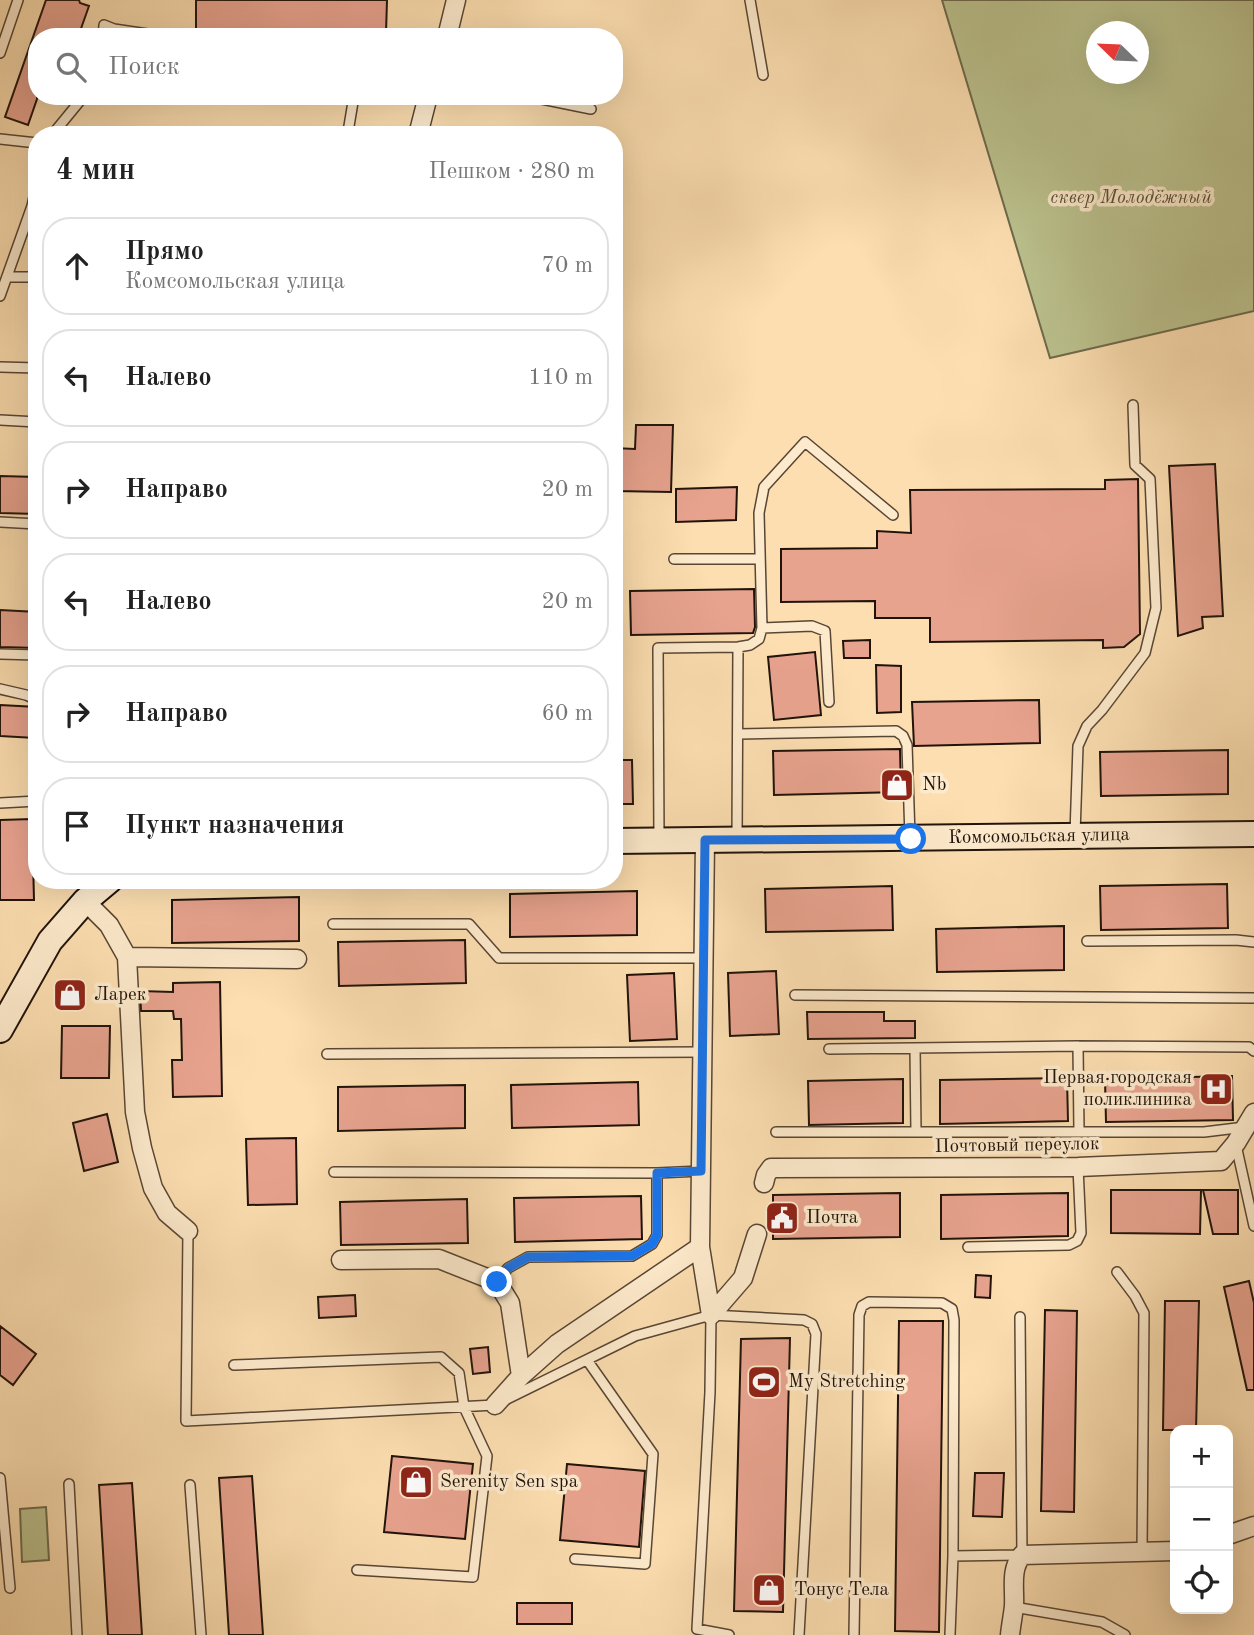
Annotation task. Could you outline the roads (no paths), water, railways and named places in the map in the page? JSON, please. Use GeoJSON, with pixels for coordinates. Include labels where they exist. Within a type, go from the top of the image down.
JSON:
{"type":"FeatureCollection","features":[{"type":"Feature","properties":{"kind":"main road","name":"Комсомольская улица"},"geometry":{"type":"LineString","coordinates":[[623,841],[1254,834]]}},
{"type":"Feature","properties":{"kind":"main road"},"geometry":{"type":"LineString","coordinates":[[0,1030],[50,941],[85,901],[99,889]]}},
{"type":"Feature","properties":{"kind":"street"},"geometry":{"type":"LineString","coordinates":[[449,28],[456,0]]}},
{"type":"Feature","properties":{"kind":"street"},"geometry":{"type":"LineString","coordinates":[[420,126],[426,105]]}},
{"type":"Feature","properties":{"kind":"street"},"geometry":{"type":"LineString","coordinates":[[705,840],[700,1247],[711,1315]]}},
{"type":"Feature","properties":{"kind":"street"},"geometry":{"type":"LineString","coordinates":[[85,901],[109,925],[127,957],[135,1112],[142,1148],[153,1188],[167,1213],[188,1231]]}},
{"type":"Feature","properties":{"kind":"street"},"geometry":{"type":"LineString","coordinates":[[127,957],[297,959]]}},
{"type":"Feature","properties":{"kind":"street","name":"Почтовый переулок"},"geometry":{"type":"LineString","coordinates":[[764,1183],[771,1168],[1078,1167],[1221,1161],[1236,1143],[1249,1120]]}},
{"type":"Feature","properties":{"kind":"street"},"geometry":{"type":"LineString","coordinates":[[711,1315],[743,1278],[757,1234]]}},
{"type":"Feature","properties":{"kind":"street"},"geometry":{"type":"LineString","coordinates":[[495,1405],[521,1376],[557,1344],[700,1247]]}},
{"type":"Feature","properties":{"kind":"street"},"geometry":{"type":"LineString","coordinates":[[341,1260],[439,1259],[497,1282],[509,1303],[521,1376]]}},
{"type":"Feature","properties":{"kind":"street"},"geometry":{"type":"LineString","coordinates":[[1233,1533],[1254,1526]]}},
{"type":"Feature","properties":{"kind":"street"},"geometry":{"type":"LineString","coordinates":[[1010,1635],[1014,1607],[1014,1575],[1022,1555],[1170,1551]]}},
{"type":"Feature","properties":{"kind":"lane"},"geometry":{"type":"LineString","coordinates":[[0,52],[18,0]]}},
{"type":"Feature","properties":{"kind":"lane"},"geometry":{"type":"LineString","coordinates":[[750,0],[763,75]]}},
{"type":"Feature","properties":{"kind":"lane"},"geometry":{"type":"LineString","coordinates":[[59,126],[77,105]]}},
{"type":"Feature","properties":{"kind":"lane"},"geometry":{"type":"LineString","coordinates":[[349,126],[353,105]]}},
{"type":"Feature","properties":{"kind":"lane"},"geometry":{"type":"LineString","coordinates":[[571,105],[591,109]]}},
{"type":"Feature","properties":{"kind":"lane"},"geometry":{"type":"LineString","coordinates":[[0,139],[28,142]]}},
{"type":"Feature","properties":{"kind":"lane"},"geometry":{"type":"LineString","coordinates":[[0,296],[28,224]]}},
{"type":"Feature","properties":{"kind":"lane"},"geometry":{"type":"LineString","coordinates":[[8,277],[28,277]]}},
{"type":"Feature","properties":{"kind":"lane"},"geometry":{"type":"LineString","coordinates":[[0,367],[28,368]]}},
{"type":"Feature","properties":{"kind":"lane"},"geometry":{"type":"LineString","coordinates":[[1075,836],[1078,746],[1087,726],[1144,653],[1156,608],[1150,479],[1135,465],[1133,405]]}},
{"type":"Feature","properties":{"kind":"lane"},"geometry":{"type":"LineString","coordinates":[[0,420],[28,422]]}},
{"type":"Feature","properties":{"kind":"lane"},"geometry":{"type":"LineString","coordinates":[[659,841],[658,648],[738,647],[750,645],[760,639],[759,513],[764,488],[805,442],[893,515]]}},
{"type":"Feature","properties":{"kind":"lane"},"geometry":{"type":"LineString","coordinates":[[0,522],[28,524]]}},
{"type":"Feature","properties":{"kind":"lane"},"geometry":{"type":"LineString","coordinates":[[674,559],[760,559]]}},
{"type":"Feature","properties":{"kind":"lane"},"geometry":{"type":"LineString","coordinates":[[762,628],[812,626],[825,631],[829,702]]}},
{"type":"Feature","properties":{"kind":"lane"},"geometry":{"type":"LineString","coordinates":[[737,840],[738,647]]}},
{"type":"Feature","properties":{"kind":"lane"},"geometry":{"type":"LineString","coordinates":[[0,654],[28,655]]}},
{"type":"Feature","properties":{"kind":"lane"},"geometry":{"type":"LineString","coordinates":[[0,690],[28,696]]}},
{"type":"Feature","properties":{"kind":"lane"},"geometry":{"type":"LineString","coordinates":[[739,734],[895,731],[903,736],[907,745],[911,839]]}},
{"type":"Feature","properties":{"kind":"lane"},"geometry":{"type":"LineString","coordinates":[[0,803],[28,802]]}},
{"type":"Feature","properties":{"kind":"lane"},"geometry":{"type":"LineString","coordinates":[[333,924],[469,924],[499,958],[704,958]]}},
{"type":"Feature","properties":{"kind":"lane"},"geometry":{"type":"LineString","coordinates":[[1087,941],[1254,942]]}},
{"type":"Feature","properties":{"kind":"lane"},"geometry":{"type":"LineString","coordinates":[[795,995],[1254,998]]}},
{"type":"Feature","properties":{"kind":"lane"},"geometry":{"type":"LineString","coordinates":[[1078,1046],[1079,1132]]}},
{"type":"Feature","properties":{"kind":"lane"},"geometry":{"type":"LineString","coordinates":[[829,1049],[1078,1046],[1249,1047],[1254,1051]]}},
{"type":"Feature","properties":{"kind":"lane"},"geometry":{"type":"LineString","coordinates":[[915,1048],[916,1132]]}},
{"type":"Feature","properties":{"kind":"lane"},"geometry":{"type":"LineString","coordinates":[[327,1054],[703,1052]]}},
{"type":"Feature","properties":{"kind":"lane"},"geometry":{"type":"LineString","coordinates":[[776,1132],[1204,1132],[1249,1120]]}},
{"type":"Feature","properties":{"kind":"lane"},"geometry":{"type":"LineString","coordinates":[[1236,1143],[1254,1226]]}},
{"type":"Feature","properties":{"kind":"lane"},"geometry":{"type":"LineString","coordinates":[[968,1247],[1069,1245],[1077,1241],[1081,1233],[1078,1167]]}},
{"type":"Feature","properties":{"kind":"lane"},"geometry":{"type":"LineString","coordinates":[[334,1172],[701,1171]]}},
{"type":"Feature","properties":{"kind":"lane"},"geometry":{"type":"LineString","coordinates":[[497,1282],[508,1268],[528,1257],[632,1256],[652,1244],[657,1235],[657,1173]]}},
{"type":"Feature","properties":{"kind":"lane"},"geometry":{"type":"LineString","coordinates":[[188,1231],[186,1421],[495,1405],[635,1336],[711,1315],[804,1320],[812,1324],[816,1334],[799,1635]]}},
{"type":"Feature","properties":{"kind":"lane"},"geometry":{"type":"LineString","coordinates":[[1117,1272],[1144,1313],[1142,1552]]}},
{"type":"Feature","properties":{"kind":"lane"},"geometry":{"type":"LineString","coordinates":[[854,1635],[859,1315],[862,1306],[869,1302],[942,1303],[952,1309],[953,1556],[950,1635]]}},
{"type":"Feature","properties":{"kind":"lane"},"geometry":{"type":"LineString","coordinates":[[711,1315],[697,1629],[729,1635]]}},
{"type":"Feature","properties":{"kind":"lane"},"geometry":{"type":"LineString","coordinates":[[953,1556],[1022,1555],[1020,1317]]}},
{"type":"Feature","properties":{"kind":"lane"},"geometry":{"type":"LineString","coordinates":[[234,1365],[441,1357],[459,1373],[464,1407],[487,1456],[473,1577],[357,1570]]}},
{"type":"Feature","properties":{"kind":"lane"},"geometry":{"type":"LineString","coordinates":[[575,1559],[645,1564],[653,1454],[587,1360]]}},
{"type":"Feature","properties":{"kind":"lane"},"geometry":{"type":"LineString","coordinates":[[0,1478],[10,1588]]}},
{"type":"Feature","properties":{"kind":"lane"},"geometry":{"type":"LineString","coordinates":[[69,1484],[77,1635]]}},
{"type":"Feature","properties":{"kind":"lane"},"geometry":{"type":"LineString","coordinates":[[190,1485],[201,1635]]}},
{"type":"Feature","properties":{"kind":"lane"},"geometry":{"type":"LineString","coordinates":[[1014,1607],[1102,1622],[1125,1635]]}},
{"type":"Feature","properties":{"kind":"place","name":"Nb"},"geometry":{"type":"Point","coordinates":[897,785]}},
{"type":"Feature","properties":{"kind":"place","name":"Ларек"},"geometry":{"type":"Point","coordinates":[70,995]}},
{"type":"Feature","properties":{"kind":"place","name":"Первая городская поликлиника"},"geometry":{"type":"Point","coordinates":[1216,1089]}},
{"type":"Feature","properties":{"kind":"place","name":"Почта"},"geometry":{"type":"Point","coordinates":[782,1218]}},
{"type":"Feature","properties":{"kind":"place","name":"My Stretching"},"geometry":{"type":"Point","coordinates":[764,1382]}},
{"type":"Feature","properties":{"kind":"place","name":"Serenity Sen spa"},"geometry":{"type":"Point","coordinates":[416,1482]}},
{"type":"Feature","properties":{"kind":"place","name":"Тонус Тела"},"geometry":{"type":"Point","coordinates":[769,1590]}},
{"type":"Feature","properties":{"kind":"park label","name":"сквер Молодёжный"},"geometry":{"type":"Point","coordinates":[1131,198]}}]}
